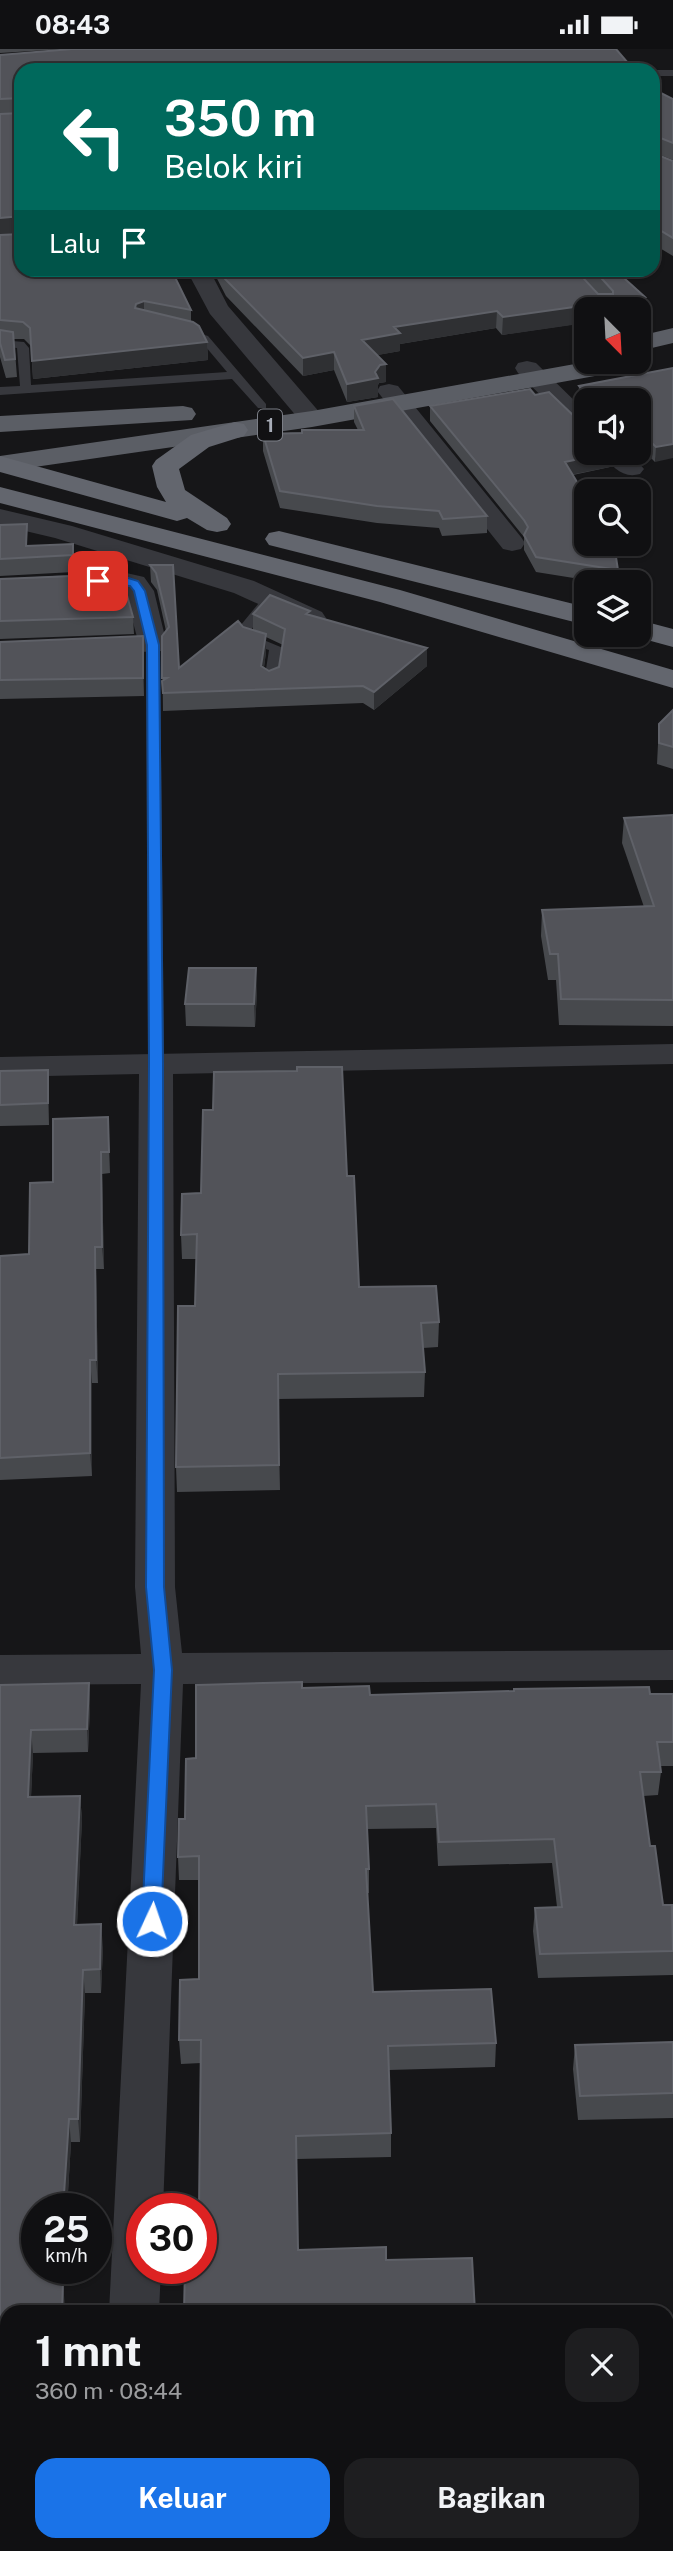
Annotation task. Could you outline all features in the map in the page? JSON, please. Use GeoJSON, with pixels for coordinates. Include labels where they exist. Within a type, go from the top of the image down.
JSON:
{"type":"FeatureCollection","features":[{"type":"Feature","properties":{"kind":"highway"},"geometry":{"type":"LineString","coordinates":[[651,341],[673,335]]}},
{"type":"Feature","properties":{"kind":"highway"},"geometry":{"type":"LineString","coordinates":[[651,357],[673,352]]}},
{"type":"Feature","properties":{"kind":"highway","name":"1"},"geometry":{"type":"LineString","coordinates":[[533,374],[574,359]]}},
{"type":"Feature","properties":{"kind":"highway","name":"1"},"geometry":{"type":"LineString","coordinates":[[0,464],[234,430],[306,411],[574,369]]}},
{"type":"Feature","properties":{"kind":"highway","name":"1"},"geometry":{"type":"LineString","coordinates":[[0,424],[166,416],[262,406],[306,411]]}},
{"type":"Feature","properties":{"kind":"highway"},"geometry":{"type":"LineString","coordinates":[[217,524],[182,502],[169,489],[165,466],[200,441],[234,430]]}},
{"type":"Feature","properties":{"kind":"highway"},"geometry":{"type":"LineString","coordinates":[[0,464],[251,533],[574,613]]}},
{"type":"Feature","properties":{"kind":"highway"},"geometry":{"type":"LineString","coordinates":[[0,495],[390,596],[673,679]]}},
{"type":"Feature","properties":{"kind":"highway"},"geometry":{"type":"LineString","coordinates":[[390,596],[673,707]]}},
{"type":"Feature","properties":{"kind":"highway"},"geometry":{"type":"LineString","coordinates":[[651,632],[673,638]]}},
{"type":"Feature","properties":{"kind":"street"},"geometry":{"type":"LineString","coordinates":[[201,277],[218,309],[306,411]]}},
{"type":"Feature","properties":{"kind":"street"},"geometry":{"type":"LineString","coordinates":[[533,374],[574,414]]}},
{"type":"Feature","properties":{"kind":"street"},"geometry":{"type":"LineString","coordinates":[[395,397],[512,543]]}},
{"type":"Feature","properties":{"kind":"street"},"geometry":{"type":"LineString","coordinates":[[0,517],[63,532],[218,579],[312,618]]}},
{"type":"Feature","properties":{"kind":"street"},"geometry":{"type":"LineString","coordinates":[[0,587],[122,580],[134,583],[139,591],[153,645],[0,650]]}},
{"type":"Feature","properties":{"kind":"street"},"geometry":{"type":"LineString","coordinates":[[0,1066],[673,1054]]}},
{"type":"Feature","properties":{"kind":"street"},"geometry":{"type":"LineString","coordinates":[[134,2305],[163,1670],[155,1587],[156,1063]]}},
{"type":"Feature","properties":{"kind":"street"},"geometry":{"type":"LineString","coordinates":[[0,1670],[673,1665]]}},
{"type":"Feature","properties":{"kind":"lane"},"geometry":{"type":"LineString","coordinates":[[171,329],[204,338],[262,406]]}},
{"type":"Feature","properties":{"kind":"lane"},"geometry":{"type":"LineString","coordinates":[[0,342],[20,344],[23,348],[26,390]]}},
{"type":"Feature","properties":{"kind":"lane"},"geometry":{"type":"LineString","coordinates":[[0,391],[235,375]]}},
{"type":"Feature","properties":{"kind":"lane"},"geometry":{"type":"LineString","coordinates":[[270,599],[243,631],[249,639],[276,648],[271,682]]}},
{"type":"Feature","properties":{"kind":"lane"},"geometry":{"type":"LineString","coordinates":[[153,645],[156,1063]]}},
{"type":"Feature","properties":{"kind":"building"},"geometry":{"type":"Polygon","coordinates":[[[72,49],[616,49],[628,63],[14,63],[14,98],[0,99],[0,55],[72,49]]]}},
{"type":"Feature","properties":{"kind":"building"},"geometry":{"type":"Polygon","coordinates":[[[660,92],[673,99],[673,143],[660,138],[660,92]]]}},
{"type":"Feature","properties":{"kind":"building"},"geometry":{"type":"Polygon","coordinates":[[[14,113],[14,217],[0,218],[0,114],[14,113]]]}},
{"type":"Feature","properties":{"kind":"building"},"geometry":{"type":"Polygon","coordinates":[[[660,156],[673,161],[673,238],[660,230],[660,156]]]}},
{"type":"Feature","properties":{"kind":"building"},"geometry":{"type":"Polygon","coordinates":[[[14,234],[14,277],[175,277],[191,310],[144,301],[136,304],[135,308],[193,322],[199,326],[207,342],[32,361],[30,328],[23,322],[0,320],[0,235],[14,234]]]}},
{"type":"Feature","properties":{"kind":"building"},"geometry":{"type":"Polygon","coordinates":[[[224,277],[582,277],[598,294],[613,294],[600,277],[623,277],[645,297],[574,297],[574,307],[503,317],[497,311],[394,327],[400,333],[362,340],[386,364],[380,365],[375,372],[378,378],[347,384],[334,352],[303,358],[224,277]]]}},
{"type":"Feature","properties":{"kind":"building"},"geometry":{"type":"Polygon","coordinates":[[[0,330],[13,332],[15,359],[5,360],[0,343],[0,330]]]}},
{"type":"Feature","properties":{"kind":"building"},"geometry":{"type":"Polygon","coordinates":[[[673,368],[673,444],[656,447],[651,444],[651,388],[579,386],[636,375],[651,375],[651,372],[673,368]]]}},
{"type":"Feature","properties":{"kind":"building"},"geometry":{"type":"Polygon","coordinates":[[[530,389],[535,395],[549,392],[574,416],[574,460],[565,462],[575,479],[574,556],[616,556],[618,570],[536,557],[524,535],[528,527],[524,520],[430,406],[530,389]]]}},
{"type":"Feature","properties":{"kind":"building"},"geometry":{"type":"Polygon","coordinates":[[[393,399],[487,516],[443,519],[439,511],[377,506],[280,491],[263,434],[302,433],[302,430],[364,430],[354,406],[393,399]]]}},
{"type":"Feature","properties":{"kind":"building"},"geometry":{"type":"Polygon","coordinates":[[[27,524],[26,546],[73,544],[73,555],[0,559],[0,525],[27,524]]]}},
{"type":"Feature","properties":{"kind":"building"},"geometry":{"type":"Polygon","coordinates":[[[150,565],[173,565],[179,668],[238,621],[243,627],[266,634],[261,666],[269,671],[279,667],[285,629],[253,614],[270,595],[310,611],[306,614],[427,648],[374,692],[363,686],[163,693],[162,681],[167,678],[162,678],[162,636],[169,627],[156,573],[150,565]]]}},
{"type":"Feature","properties":{"kind":"building"},"geometry":{"type":"Polygon","coordinates":[[[121,574],[133,617],[0,621],[0,579],[121,574]]]}},
{"type":"Feature","properties":{"kind":"building"},"geometry":{"type":"Polygon","coordinates":[[[143,636],[143,678],[0,680],[0,642],[143,636]]]}},
{"type":"Feature","properties":{"kind":"building"},"geometry":{"type":"Polygon","coordinates":[[[673,710],[673,747],[659,743],[659,724],[673,710]]]}},
{"type":"Feature","properties":{"kind":"building"},"geometry":{"type":"Polygon","coordinates":[[[673,815],[673,1000],[561,999],[558,954],[550,954],[542,910],[654,906],[624,818],[673,815]]]}},
{"type":"Feature","properties":{"kind":"building"},"geometry":{"type":"Polygon","coordinates":[[[189,968],[256,968],[254,1004],[185,1004],[189,968]]]}},
{"type":"Feature","properties":{"kind":"building"},"geometry":{"type":"Polygon","coordinates":[[[297,1067],[342,1067],[347,1176],[354,1176],[359,1287],[436,1286],[439,1322],[421,1323],[425,1372],[278,1374],[279,1465],[176,1467],[178,1306],[195,1306],[197,1234],[181,1235],[182,1194],[201,1193],[203,1110],[213,1110],[214,1072],[297,1071],[297,1067]]]}},
{"type":"Feature","properties":{"kind":"building"},"geometry":{"type":"Polygon","coordinates":[[[48,1070],[48,1103],[0,1105],[0,1071],[48,1070]]]}},
{"type":"Feature","properties":{"kind":"building"},"geometry":{"type":"Polygon","coordinates":[[[108,1117],[109,1152],[101,1152],[102,1247],[95,1247],[96,1360],[90,1360],[90,1453],[0,1458],[0,1256],[29,1254],[30,1183],[53,1182],[53,1119],[108,1117]]]}},
{"type":"Feature","properties":{"kind":"building"},"geometry":{"type":"Polygon","coordinates":[[[302,1682],[302,1688],[369,1686],[370,1695],[649,1687],[650,1694],[673,1694],[673,1742],[657,1742],[661,1772],[640,1772],[650,1846],[655,1846],[663,1905],[672,1905],[673,1951],[540,1954],[535,1908],[562,1907],[554,1839],[439,1842],[436,1804],[366,1806],[369,1869],[366,1869],[373,1992],[491,1989],[496,2043],[388,2046],[391,2133],[296,2136],[298,2250],[386,2247],[386,2260],[472,2258],[475,2305],[184,2305],[185,2284],[217,2284],[217,2193],[199,2193],[201,2040],[179,2040],[180,1980],[199,1979],[199,1856],[178,1857],[179,1819],[185,1819],[186,1759],[196,1758],[196,1685],[302,1682]]]}},
{"type":"Feature","properties":{"kind":"building"},"geometry":{"type":"Polygon","coordinates":[[[89,1683],[87,1729],[31,1730],[28,1797],[80,1796],[74,1925],[101,1924],[100,1969],[83,1970],[78,2119],[69,2119],[64,2193],[21,2193],[21,2284],[63,2284],[62,2305],[0,2305],[0,1685],[89,1683]]]}},
{"type":"Feature","properties":{"kind":"building"},"geometry":{"type":"Polygon","coordinates":[[[673,2042],[673,2093],[580,2096],[575,2045],[673,2042]]]}},
{"type":"Feature","properties":{"kind":"route"},"geometry":{"type":"LineString","coordinates":[[98,581],[122,580],[134,583],[139,591],[153,645],[156,1063],[155,1587],[163,1670],[152,1921]]}}]}
